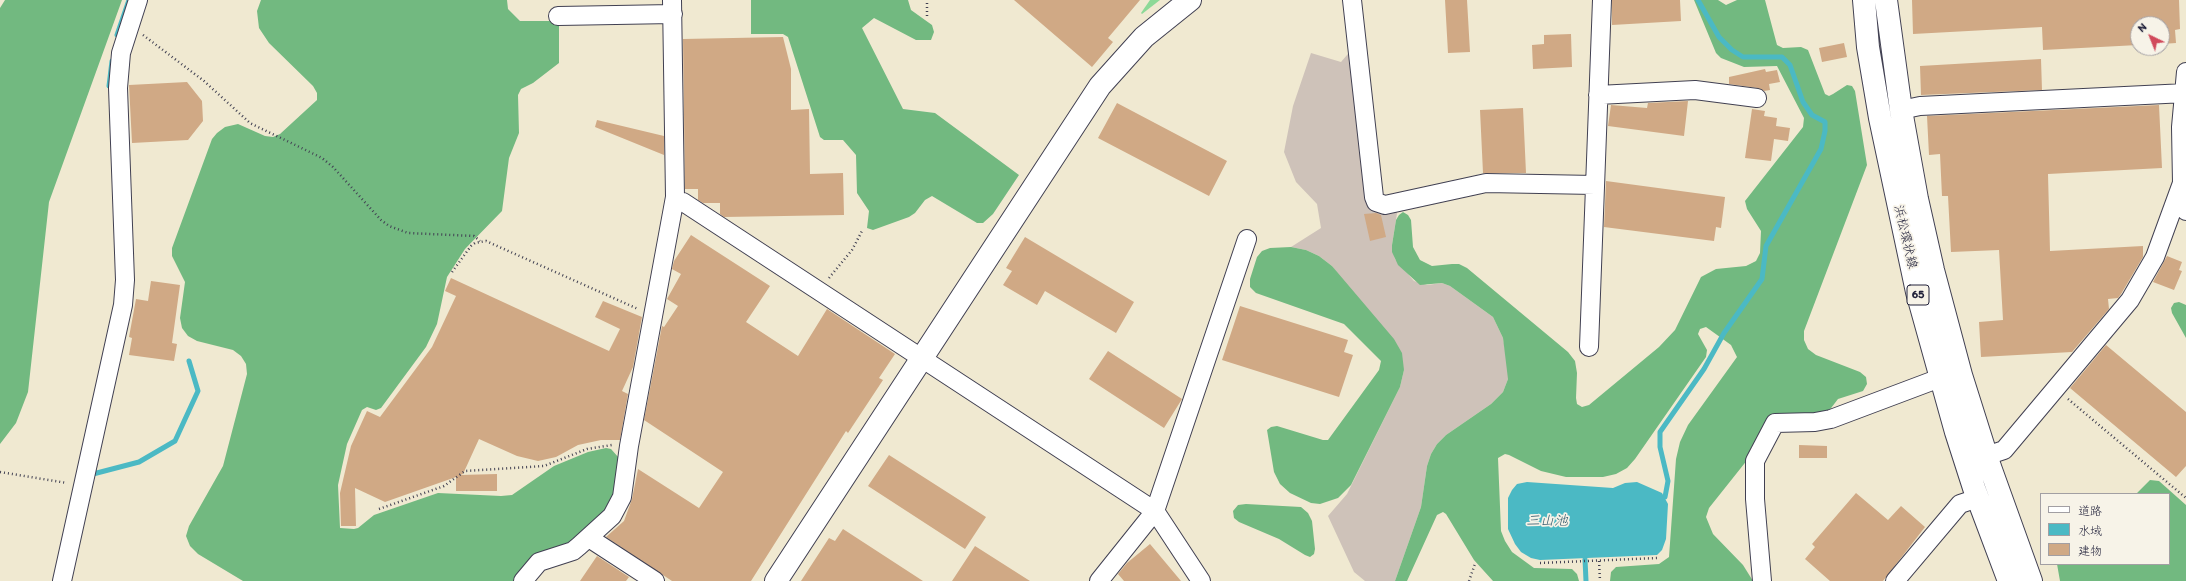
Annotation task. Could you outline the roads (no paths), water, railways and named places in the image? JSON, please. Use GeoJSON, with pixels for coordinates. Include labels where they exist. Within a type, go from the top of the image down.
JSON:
{"type":"FeatureCollection","features":[{"type":"Feature","properties":{"kind":"main road"},"geometry":{"type":"LineString","coordinates":[[776,581],[1100,86],[1144,37],[1190,0]]}},
{"type":"Feature","properties":{"kind":"main road","name":"浜松環状線"},"geometry":{"type":"LineString","coordinates":[[1864,0],[1868,47],[1888,160],[1909,257],[1940,378],[1978,498],[2009,581]]}},
{"type":"Feature","properties":{"kind":"main road","name":"浜松環状線"},"geometry":{"type":"LineString","coordinates":[[1886,0],[1901,110],[1917,199],[1933,270],[1961,375],[1986,456],[2031,581]]}},
{"type":"Feature","properties":{"kind":"street"},"geometry":{"type":"LineString","coordinates":[[62,581],[123,305],[125,280],[118,88],[121,53],[138,0]]}},
{"type":"Feature","properties":{"kind":"street"},"geometry":{"type":"LineString","coordinates":[[1352,0],[1374,197],[1376,202],[1385,205],[1486,183],[1595,185]]}},
{"type":"Feature","properties":{"kind":"street"},"geometry":{"type":"LineString","coordinates":[[1589,347],[1602,0]]}},
{"type":"Feature","properties":{"kind":"street"},"geometry":{"type":"LineString","coordinates":[[524,581],[539,562],[573,551],[589,538],[612,516],[622,497],[629,446],[674,202],[673,7],[558,16]]}},
{"type":"Feature","properties":{"kind":"street"},"geometry":{"type":"LineString","coordinates":[[2186,72],[2180,127],[2182,183],[2186,211]]}},
{"type":"Feature","properties":{"kind":"street"},"geometry":{"type":"LineString","coordinates":[[1598,95],[1695,90],[1757,98]]}},
{"type":"Feature","properties":{"kind":"street"},"geometry":{"type":"LineString","coordinates":[[1901,110],[1920,106],[2184,93]]}},
{"type":"Feature","properties":{"kind":"street"},"geometry":{"type":"LineString","coordinates":[[1986,456],[2004,450],[2130,300],[2155,257],[2182,183]]}},
{"type":"Feature","properties":{"kind":"street"},"geometry":{"type":"LineString","coordinates":[[674,202],[683,202],[1155,511],[1201,581]]}},
{"type":"Feature","properties":{"kind":"street"},"geometry":{"type":"LineString","coordinates":[[1100,581],[1155,511],[1247,239]]}},
{"type":"Feature","properties":{"kind":"street"},"geometry":{"type":"LineString","coordinates":[[1762,581],[1755,499],[1755,461],[1775,423],[1815,422],[1831,419],[1940,378]]}},
{"type":"Feature","properties":{"kind":"street"},"geometry":{"type":"LineString","coordinates":[[1895,581],[1960,504],[1978,498]]}},
{"type":"Feature","properties":{"kind":"street"},"geometry":{"type":"LineString","coordinates":[[589,538],[655,581]]}},
{"type":"Feature","properties":{"kind":"water","name":"三山池"},"geometry":{"type":"Polygon","coordinates":[[[1527,482],[1613,488],[1625,483],[1637,482],[1662,493],[1668,504],[1666,539],[1662,550],[1657,555],[1540,560],[1531,558],[1521,552],[1515,544],[1508,529],[1508,498],[1517,484],[1527,482]]]}},
{"type":"Feature","properties":{"kind":"waterway"},"geometry":{"type":"LineString","coordinates":[[117,35],[129,0]]}},
{"type":"Feature","properties":{"kind":"waterway"},"geometry":{"type":"LineString","coordinates":[[1665,497],[1668,481],[1660,447],[1660,432],[1704,369],[1724,333],[1762,279],[1766,246],[1821,149],[1825,131],[1825,122],[1812,115],[1803,102],[1790,65],[1782,57],[1743,57],[1732,50],[1719,37],[1698,0]]}},
{"type":"Feature","properties":{"kind":"waterway"},"geometry":{"type":"LineString","coordinates":[[109,86],[112,61]]}},
{"type":"Feature","properties":{"kind":"waterway"},"geometry":{"type":"LineString","coordinates":[[93,474],[139,462],[175,441],[198,391],[189,361]]}},
{"type":"Feature","properties":{"kind":"waterway"},"geometry":{"type":"LineString","coordinates":[[1585,559],[1586,581]]}}]}
